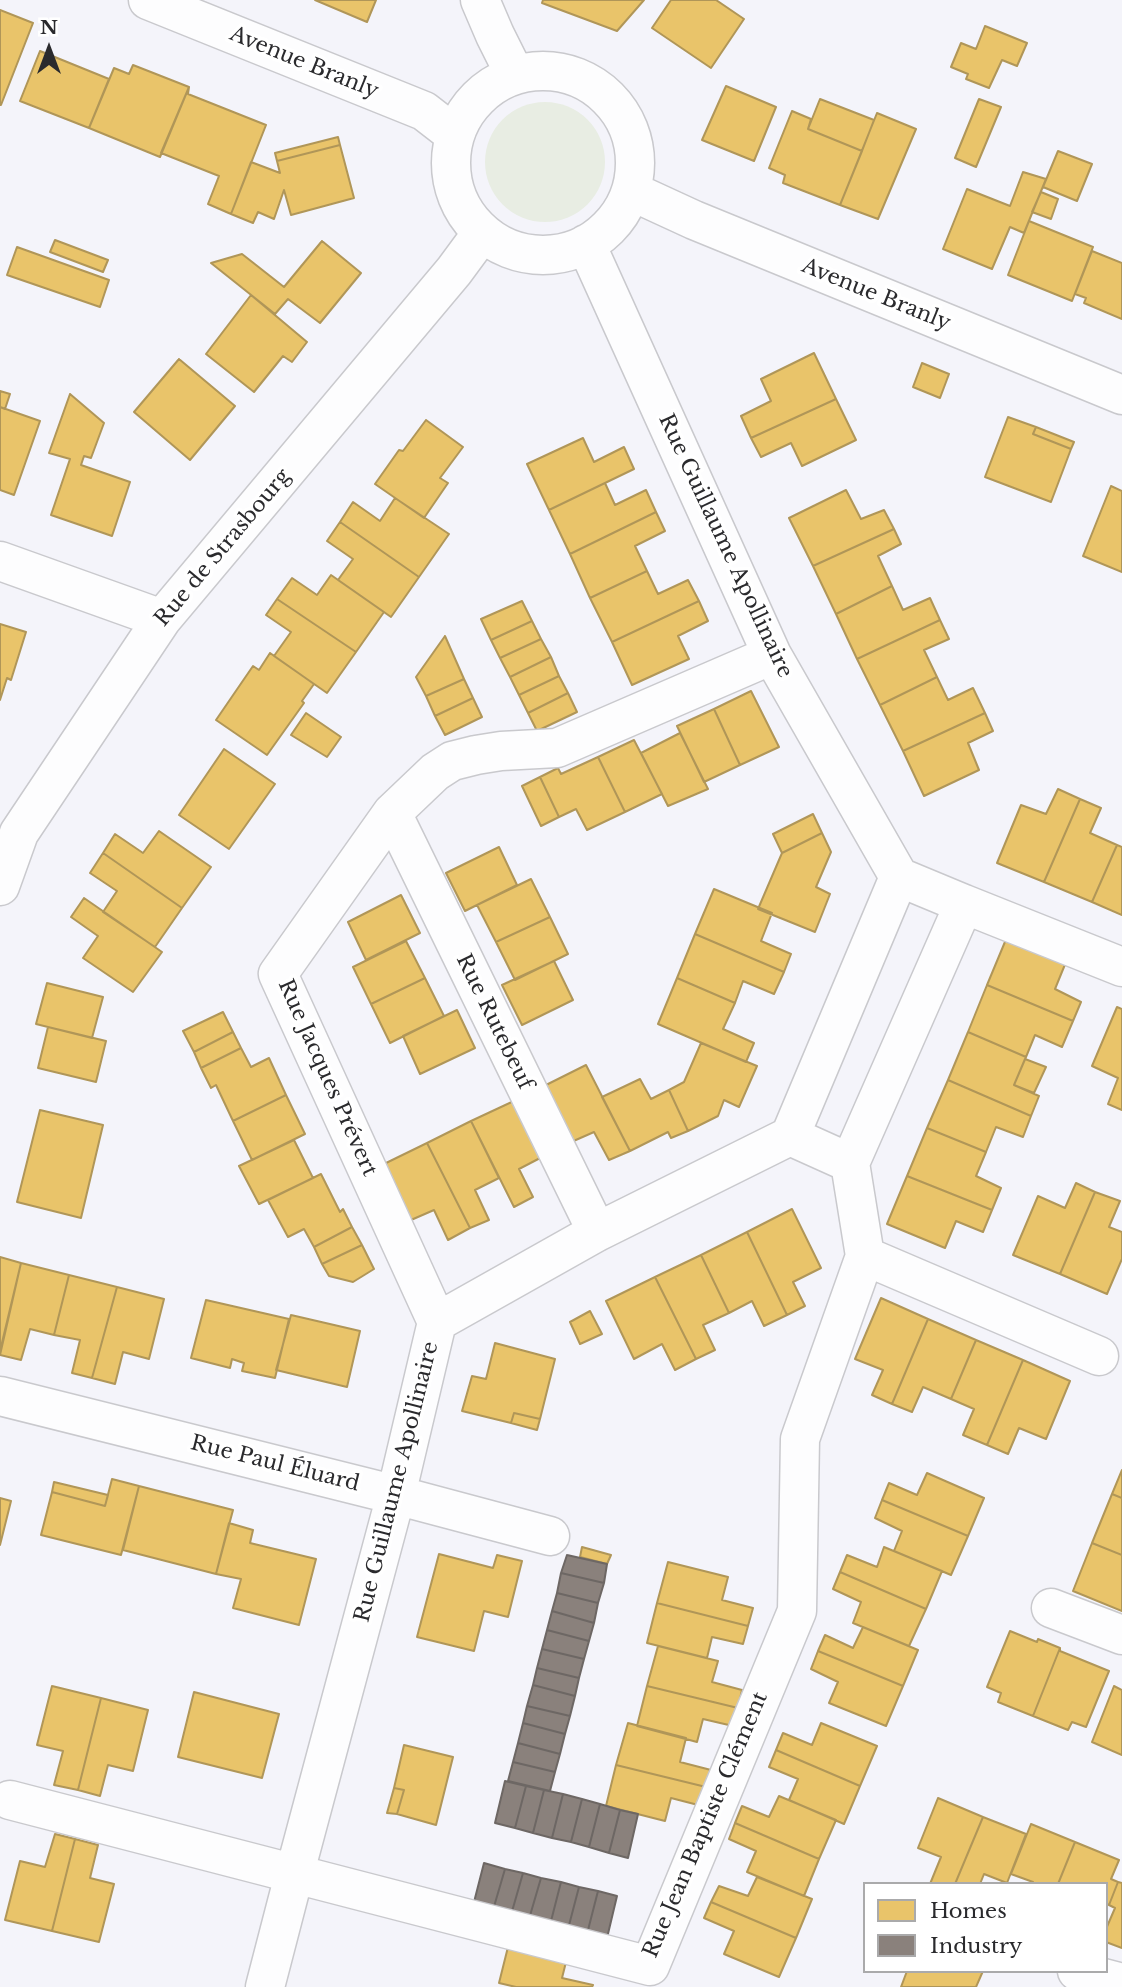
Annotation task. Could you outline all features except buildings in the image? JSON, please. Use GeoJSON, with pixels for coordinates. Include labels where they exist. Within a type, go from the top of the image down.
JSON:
{"type":"FeatureCollection","features":[{"type":"Feature","properties":{"kind":"street","name":"Avenue Branly"},"geometry":{"type":"LineString","coordinates":[[148,0],[424,111],[455,135]]}},
{"type":"Feature","properties":{"kind":"street"},"geometry":{"type":"LineString","coordinates":[[480,0],[515,75]]}},
{"type":"Feature","properties":{"kind":"street"},"geometry":{"type":"LineString","coordinates":[[543,71],[572,75],[597,88],[618,108],[631,134],[635,163],[631,191],[621,212],[606,230],[586,244],[556,254],[525,253],[496,242],[482,233],[472,222],[457,195],[450,165],[455,135],[468,109],[489,88],[515,75],[543,71]]}},
{"type":"Feature","properties":{"kind":"street","name":"Avenue Branly"},"geometry":{"type":"LineString","coordinates":[[631,191],[694,220],[1122,395]]}},
{"type":"Feature","properties":{"kind":"street","name":"Rue de Strasbourg"},"geometry":{"type":"LineString","coordinates":[[0,886],[19,833],[162,619],[454,271],[482,233]]}},
{"type":"Feature","properties":{"kind":"street","name":"Rue Guillaume Apollinaire"},"geometry":{"type":"LineString","coordinates":[[586,244],[772,655],[899,877]]}},
{"type":"Feature","properties":{"kind":"street"},"geometry":{"type":"LineString","coordinates":[[0,561],[162,619]]}},
{"type":"Feature","properties":{"kind":"street","name":"Rue Jacques Prévert"},"geometry":{"type":"LineString","coordinates":[[437,1322],[278,974],[392,813],[427,779],[452,761],[501,751],[556,748],[772,655]]}},
{"type":"Feature","properties":{"kind":"street","name":"Rue Rutebeuf"},"geometry":{"type":"LineString","coordinates":[[392,813],[597,1231]]}},
{"type":"Feature","properties":{"kind":"street"},"geometry":{"type":"LineString","coordinates":[[850,1163],[790,1136],[899,877],[1122,967]]}},
{"type":"Feature","properties":{"kind":"street"},"geometry":{"type":"LineString","coordinates":[[964,904],[850,1163],[865,1256],[1099,1356]]}},
{"type":"Feature","properties":{"kind":"street","name":"Rue Guillaume Apollinaire"},"geometry":{"type":"LineString","coordinates":[[265,1987],[397,1494],[437,1322],[597,1231],[790,1136]]}},
{"type":"Feature","properties":{"kind":"street","name":"Rue Jean Baptiste Clément"},"geometry":{"type":"LineString","coordinates":[[10,1800],[650,1965],[797,1611],[800,1439],[865,1256]]}},
{"type":"Feature","properties":{"kind":"street","name":"Rue Paul Éluard"},"geometry":{"type":"LineString","coordinates":[[0,1396],[397,1494],[550,1536]]}},
{"type":"Feature","properties":{"kind":"street"},"geometry":{"type":"LineString","coordinates":[[1051,1608],[1122,1635]]}},
{"type":"Feature","properties":{"kind":"street"},"geometry":{"type":"LineString","coordinates":[[1084,1973],[1122,1983]]}},
{"type":"Feature","properties":{"kind":"shaded area"},"geometry":{"type":"Polygon","coordinates":[[[545,102],[568,106],[588,119],[601,139],[605,162],[601,185],[588,205],[568,218],[545,222],[522,218],[502,205],[489,185],[485,162],[489,139],[502,119],[522,106],[545,102]]]}}]}
